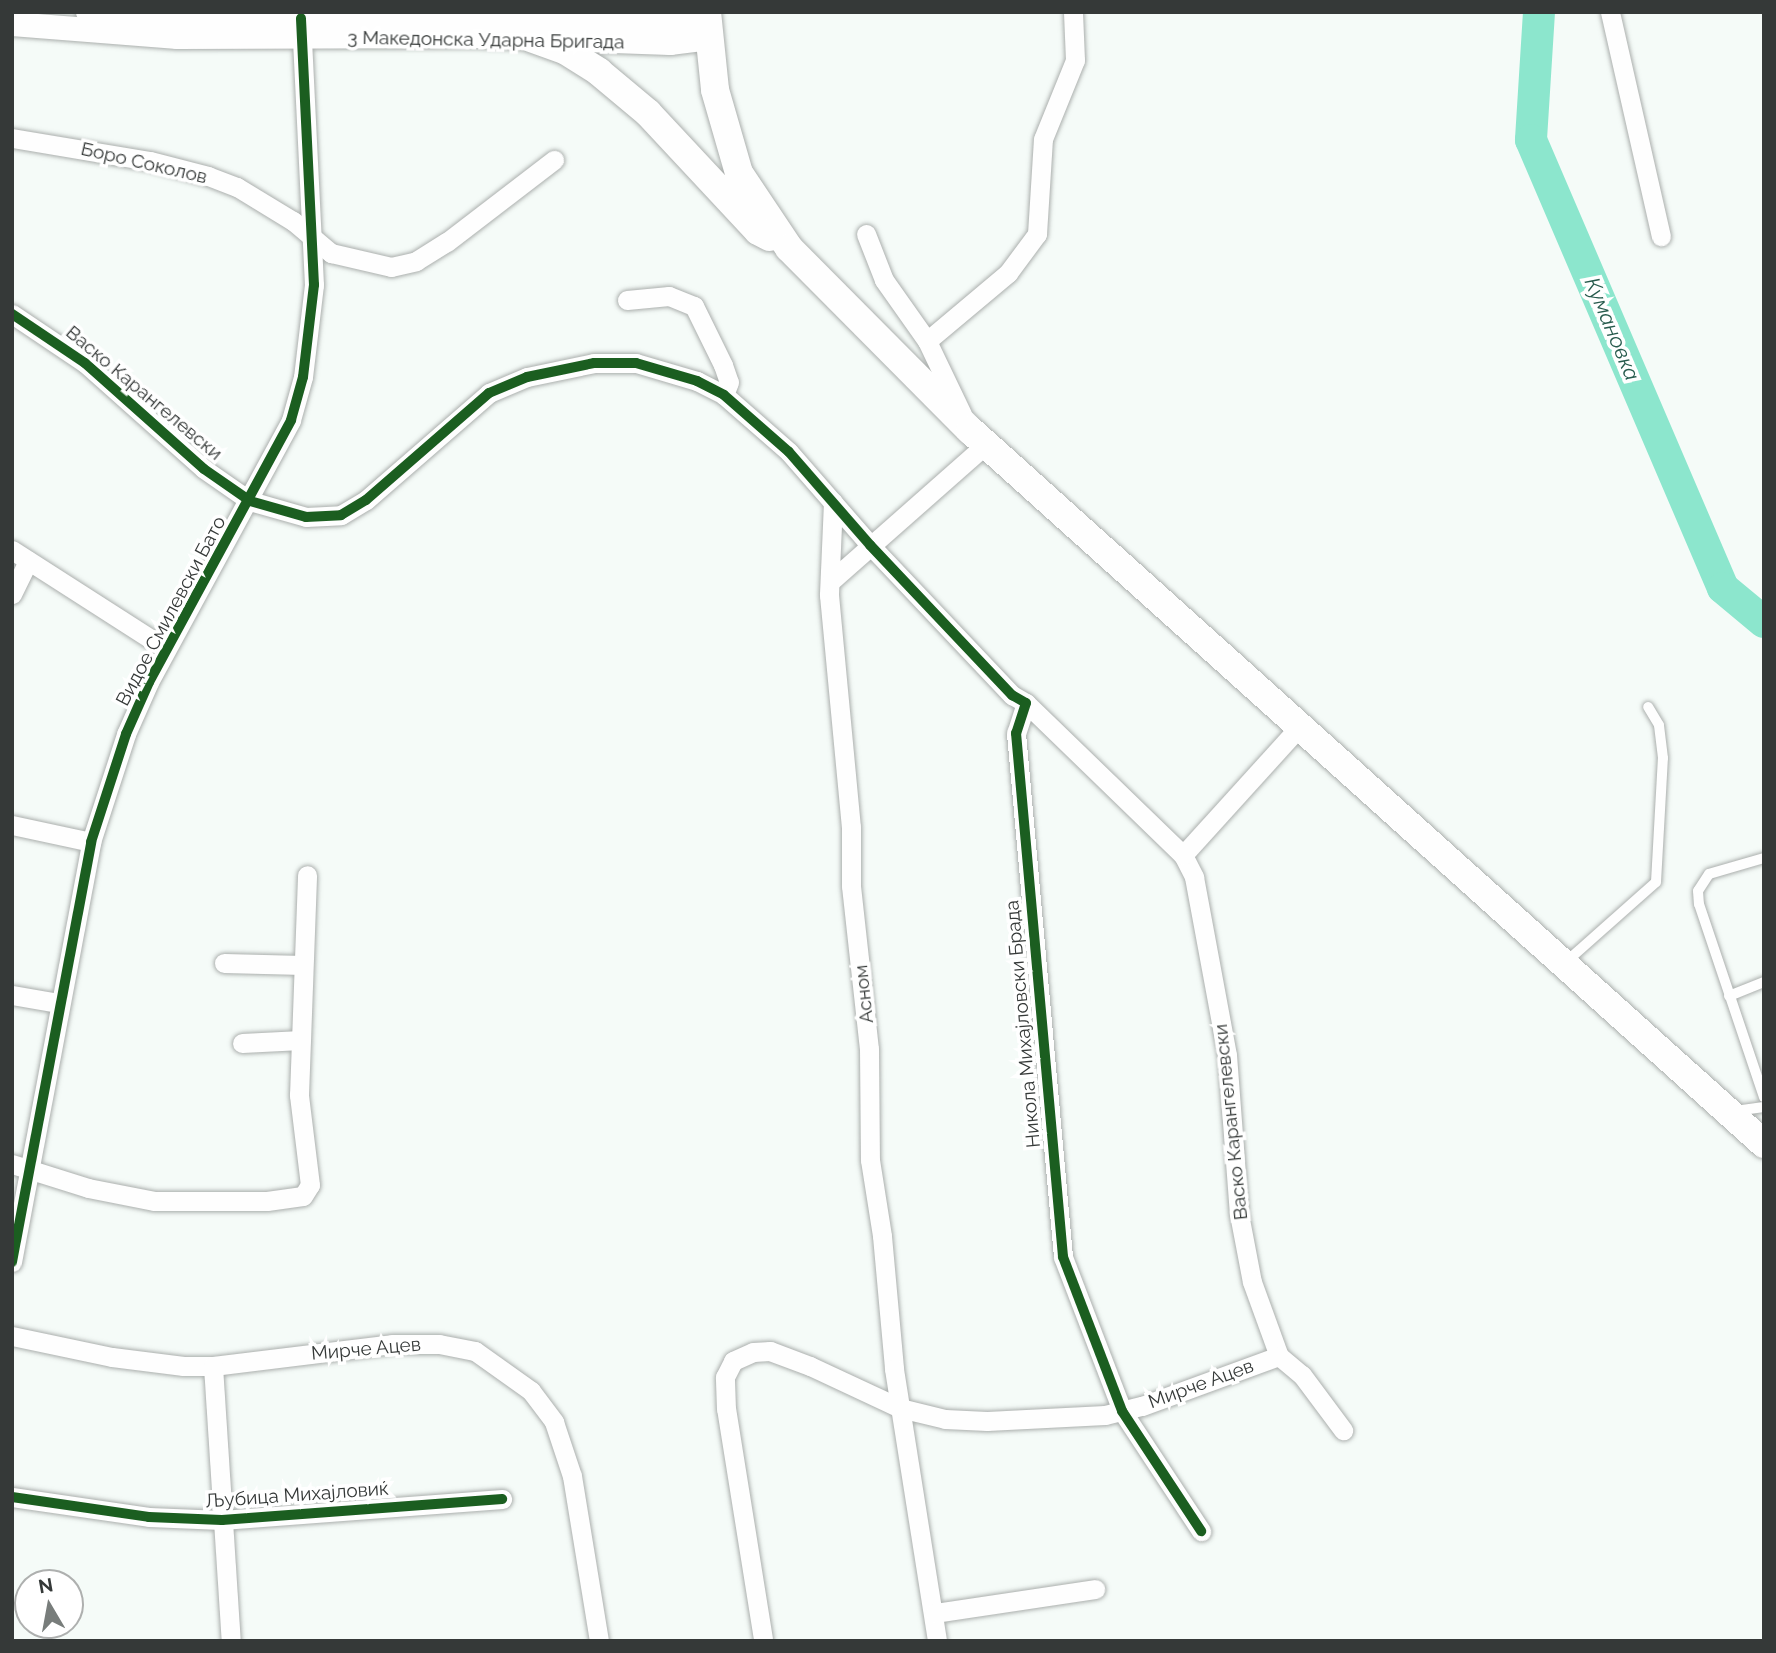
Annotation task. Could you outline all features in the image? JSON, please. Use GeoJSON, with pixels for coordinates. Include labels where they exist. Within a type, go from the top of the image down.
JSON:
{"type":"FeatureCollection","features":[{"type":"Feature","properties":{"kind":"main road"},"geometry":{"type":"LineString","coordinates":[[580,12],[540,31],[599,72],[648,113],[758,231],[789,248]]}},
{"type":"Feature","properties":{"kind":"main road"},"geometry":{"type":"LineString","coordinates":[[707,25],[715,90],[739,173],[789,248],[978,437],[1764,1144]]}},
{"type":"Feature","properties":{"kind":"street"},"geometry":{"type":"LineString","coordinates":[[88,12],[301,28]]}},
{"type":"Feature","properties":{"kind":"street"},"geometry":{"type":"LineString","coordinates":[[927,341],[1008,273],[1037,234],[1043,139],[1075,60],[1073,12]]}},
{"type":"Feature","properties":{"kind":"street"},"geometry":{"type":"LineString","coordinates":[[1610,12],[1661,236]]}},
{"type":"Feature","properties":{"kind":"street","name":"3 Македонска Ударна Бригада"},"geometry":{"type":"LineString","coordinates":[[12,24],[106,35],[301,28],[540,31],[707,25]]}},
{"type":"Feature","properties":{"kind":"street","name":"Видое Смилевски Бато"},"geometry":{"type":"LineString","coordinates":[[12,1262],[21,1166],[91,842],[126,734],[166,649],[250,501],[291,420],[303,377],[314,285],[301,28]]}},
{"type":"Feature","properties":{"kind":"street","name":"Боро Соколов"},"geometry":{"type":"LineString","coordinates":[[12,138],[150,160],[208,176],[263,202],[313,240],[352,260],[391,267],[416,261],[554,160]]}},
{"type":"Feature","properties":{"kind":"street"},"geometry":{"type":"LineString","coordinates":[[832,580],[978,437],[927,341],[884,280],[866,234]]}},
{"type":"Feature","properties":{"kind":"street"},"geometry":{"type":"LineString","coordinates":[[627,300],[669,296],[694,306],[723,365],[729,383],[724,395]]}},
{"type":"Feature","properties":{"kind":"street","name":"Васко Карангелевски"},"geometry":{"type":"LineString","coordinates":[[12,314],[65,348],[164,429],[204,468],[250,501],[306,517],[341,515],[366,500],[489,393],[527,377],[562,368],[636,363],[697,381],[724,395],[789,452],[870,545]]}},
{"type":"Feature","properties":{"kind":"street","name":"Асном"},"geometry":{"type":"LineString","coordinates":[[832,502],[832,580],[829,595],[851,827],[851,886],[869,1049],[870,1160],[900,1408]]}},
{"type":"Feature","properties":{"kind":"street"},"geometry":{"type":"LineString","coordinates":[[870,545],[1012,695],[1026,703]]}},
{"type":"Feature","properties":{"kind":"street"},"geometry":{"type":"LineString","coordinates":[[12,594],[20,555],[166,649]]}},
{"type":"Feature","properties":{"kind":"street","name":"Васко Карангелевски"},"geometry":{"type":"LineString","coordinates":[[1026,703],[1183,855],[1202,907],[1227,1055],[1239,1213],[1252,1282],[1279,1356]]}},
{"type":"Feature","properties":{"kind":"street","name":"Никола Михајловски Брада"},"geometry":{"type":"LineString","coordinates":[[1026,703],[1016,733],[1063,1257],[1122,1411],[1201,1531]]}},
{"type":"Feature","properties":{"kind":"street"},"geometry":{"type":"LineString","coordinates":[[1183,855],[1299,727]]}},
{"type":"Feature","properties":{"kind":"street"},"geometry":{"type":"LineString","coordinates":[[12,825],[91,842]]}},
{"type":"Feature","properties":{"kind":"street"},"geometry":{"type":"LineString","coordinates":[[21,1166],[88,1188],[154,1201],[303,1196],[310,1185],[299,1095],[307,875]]}},
{"type":"Feature","properties":{"kind":"street"},"geometry":{"type":"LineString","coordinates":[[224,963],[303,965]]}},
{"type":"Feature","properties":{"kind":"street"},"geometry":{"type":"LineString","coordinates":[[12,995],[58,1003]]}},
{"type":"Feature","properties":{"kind":"street"},"geometry":{"type":"LineString","coordinates":[[242,1043],[301,1040]]}},
{"type":"Feature","properties":{"kind":"street","name":"Мирче Ацев"},"geometry":{"type":"LineString","coordinates":[[12,1336],[112,1357],[213,1366],[392,1345],[439,1343],[475,1351],[506,1369],[531,1391],[554,1422],[572,1476],[599,1641]]}},
{"type":"Feature","properties":{"kind":"street","name":"Мирче Ацев"},"geometry":{"type":"LineString","coordinates":[[763,1639],[726,1409],[725,1377],[733,1361],[770,1350],[900,1408],[945,1419],[1037,1422],[1122,1411],[1279,1356],[1302,1375],[1343,1430]]}},
{"type":"Feature","properties":{"kind":"street"},"geometry":{"type":"LineString","coordinates":[[213,1366],[231,1641]]}},
{"type":"Feature","properties":{"kind":"street"},"geometry":{"type":"LineString","coordinates":[[900,1408],[935,1613],[937,1641]]}},
{"type":"Feature","properties":{"kind":"street","name":"Љубица Михајловиќ"},"geometry":{"type":"LineString","coordinates":[[12,1497],[149,1517],[222,1520],[502,1499]]}},
{"type":"Feature","properties":{"kind":"street"},"geometry":{"type":"LineString","coordinates":[[935,1613],[1095,1589]]}},
{"type":"Feature","properties":{"kind":"lane"},"geometry":{"type":"LineString","coordinates":[[1563,965],[1656,882],[1663,758],[1659,725],[1648,707]]}},
{"type":"Feature","properties":{"kind":"lane"},"geometry":{"type":"LineString","coordinates":[[1764,858],[1709,874],[1698,891],[1699,904],[1764,1097]]}},
{"type":"Feature","properties":{"kind":"lane"},"geometry":{"type":"LineString","coordinates":[[1730,996],[1764,982]]}},
{"type":"Feature","properties":{"kind":"lane"},"geometry":{"type":"LineString","coordinates":[[1728,1112],[1764,1107]]}},
{"type":"Feature","properties":{"kind":"waterway","name":"Кумановка"},"geometry":{"type":"LineString","coordinates":[[1539,12],[1531,140],[1723,588],[1764,622]]}},
{"type":"Feature","properties":{"kind":"cycle path"},"geometry":{"type":"LineString","coordinates":[[12,1262],[91,842],[126,734],[149,682],[291,420],[303,377],[314,285],[301,18]]}},
{"type":"Feature","properties":{"kind":"cycle path"},"geometry":{"type":"LineString","coordinates":[[12,314],[85,363],[204,469],[250,501],[306,517],[341,515],[366,500],[489,393],[527,377],[594,363],[636,363],[697,381],[724,395],[789,452],[870,545],[1012,695],[1026,703],[1016,733],[1063,1257],[1122,1411],[1201,1531]]}},
{"type":"Feature","properties":{"kind":"cycle path"},"geometry":{"type":"LineString","coordinates":[[12,1497],[149,1517],[222,1520],[502,1499]]}}]}
